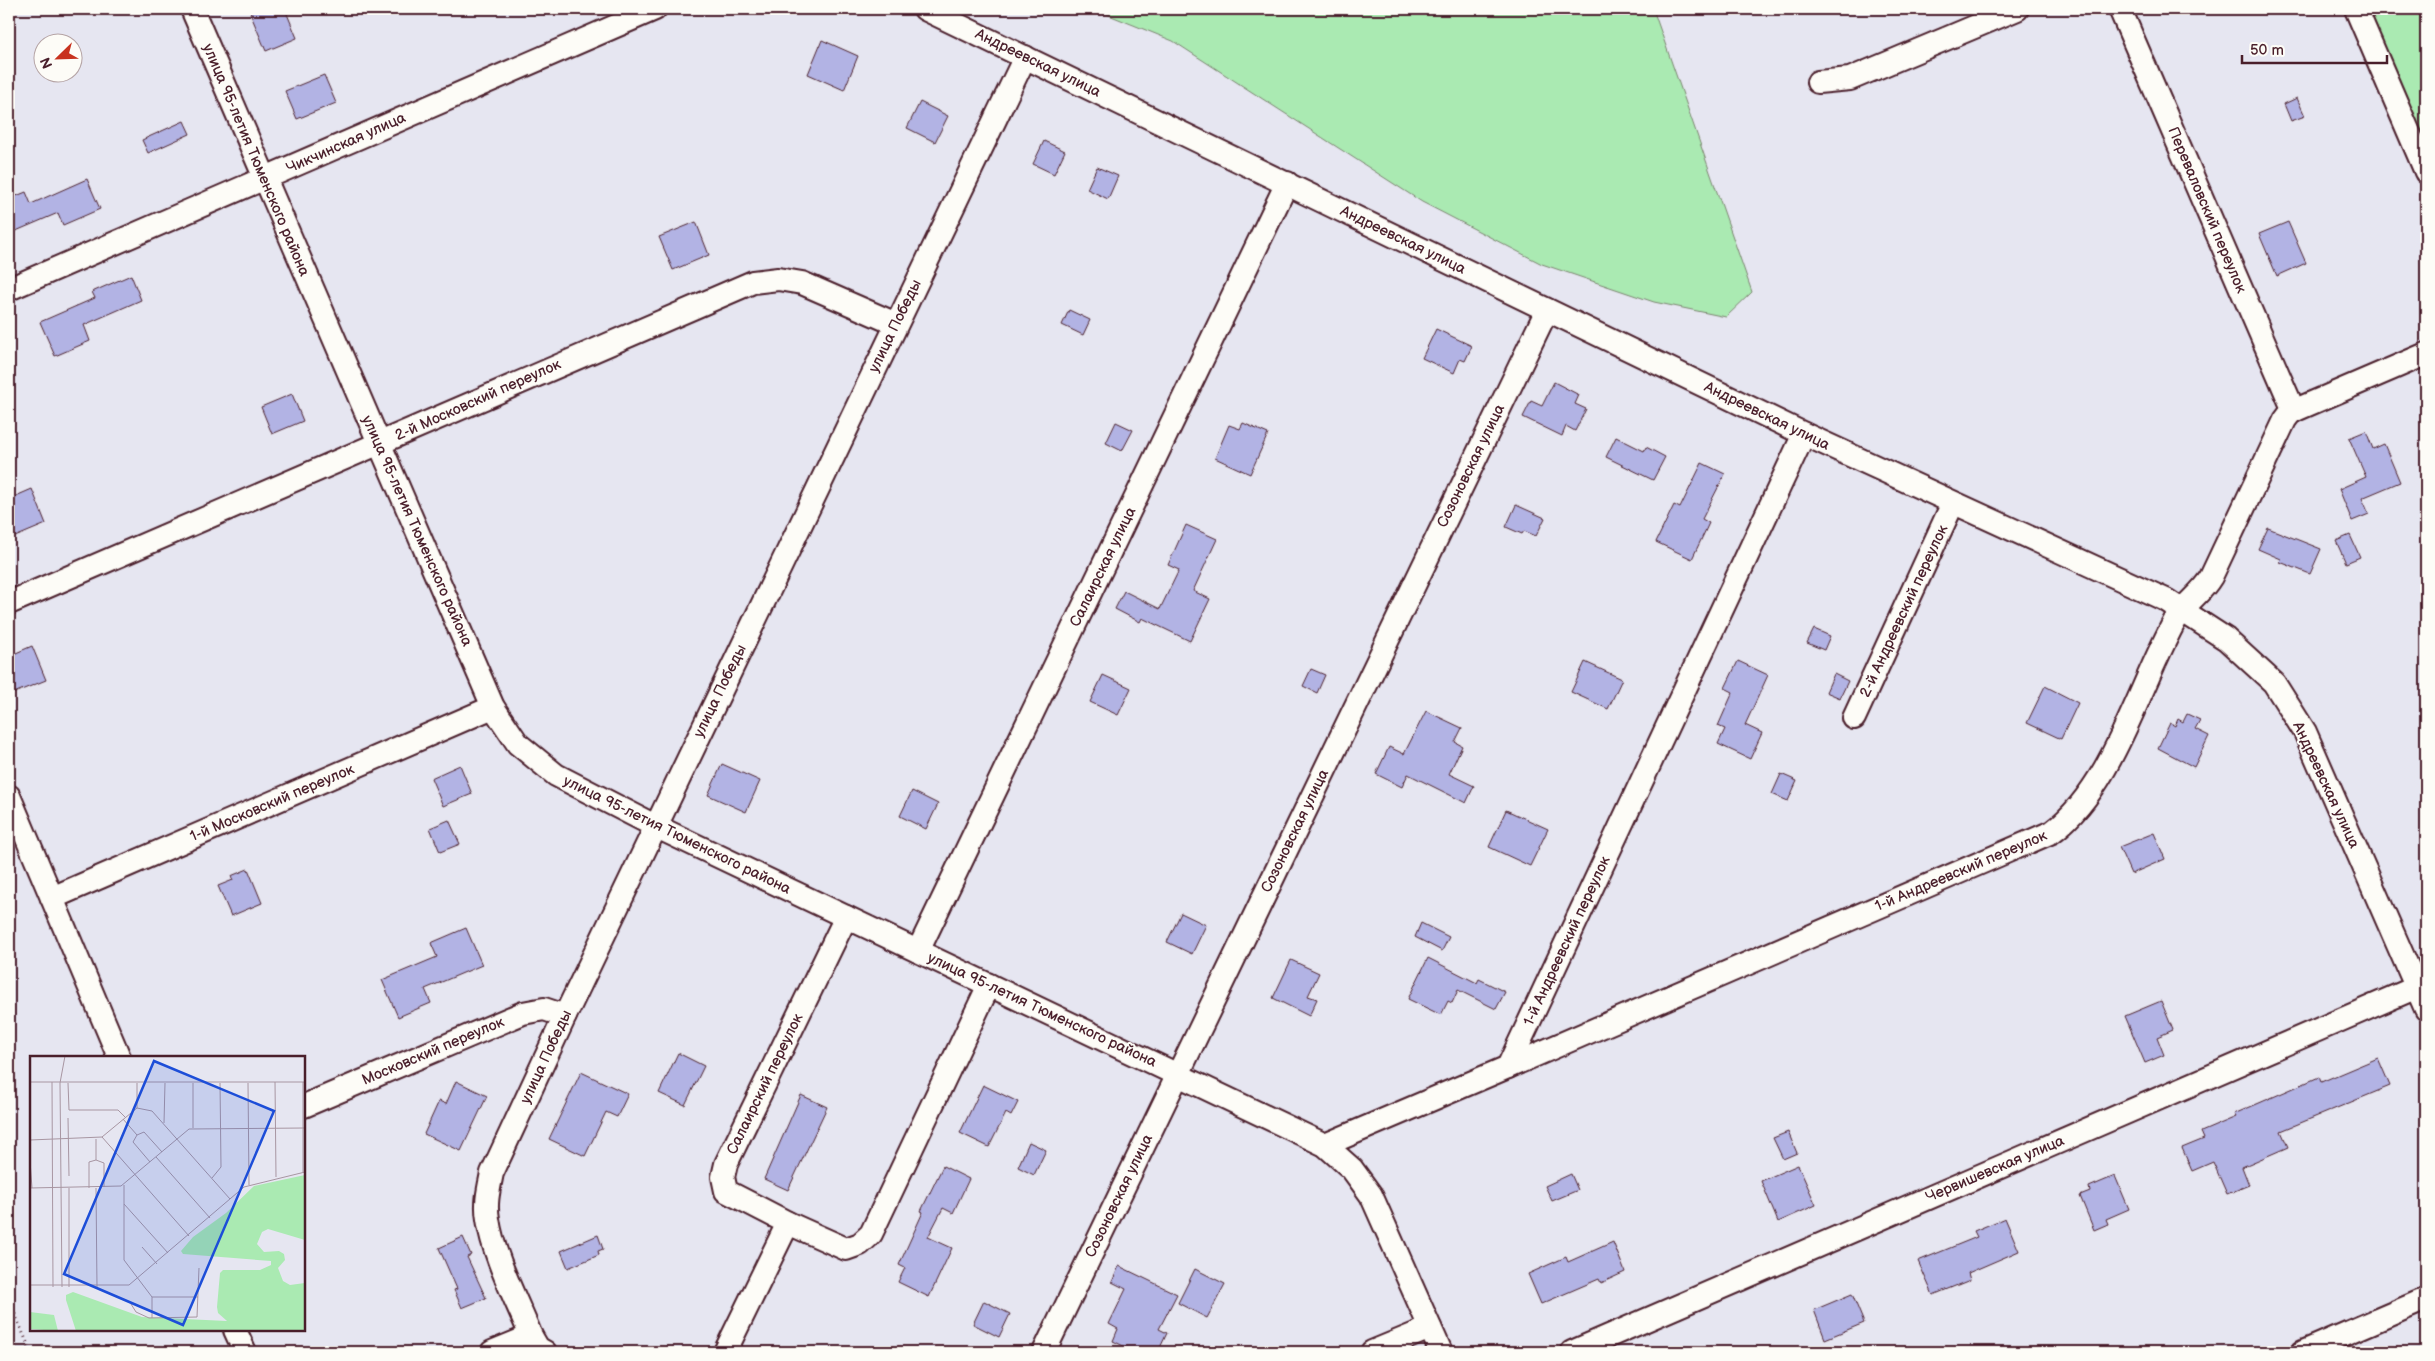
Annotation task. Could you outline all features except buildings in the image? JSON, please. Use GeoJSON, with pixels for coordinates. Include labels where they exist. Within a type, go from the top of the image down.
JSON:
{"type":"FeatureCollection","features":[{"type":"Feature","properties":{"kind":"street","name":"улица 95-летия Тюменского района"},"geometry":{"type":"LineString","coordinates":[[192,9],[493,707],[518,744],[556,775],[655,826],[1325,1145],[1352,1169],[1371,1195],[1441,1352]]}},
{"type":"Feature","properties":{"kind":"street","name":"Чикчинская улица"},"geometry":{"type":"LineString","coordinates":[[9,289],[655,9]]}},
{"type":"Feature","properties":{"kind":"street","name":"Андреевская улица"},"geometry":{"type":"LineString","coordinates":[[925,9],[1804,434],[2166,600],[2226,639],[2274,683],[2305,732],[2426,1009]]}},
{"type":"Feature","properties":{"kind":"street"},"geometry":{"type":"LineString","coordinates":[[1818,82],[1850,79],[2017,9]]}},
{"type":"Feature","properties":{"kind":"street","name":"Переваловский переулок"},"geometry":{"type":"LineString","coordinates":[[2120,9],[2294,411]]}},
{"type":"Feature","properties":{"kind":"street"},"geometry":{"type":"LineString","coordinates":[[2356,9],[2426,172]]}},
{"type":"Feature","properties":{"kind":"street","name":"улица Победы"},"geometry":{"type":"LineString","coordinates":[[538,1344],[493,1241],[487,1218],[487,1198],[492,1173],[655,826],[1025,57]]}},
{"type":"Feature","properties":{"kind":"street","name":"Салаирская улица"},"geometry":{"type":"LineString","coordinates":[[918,951],[1287,183]]}},
{"type":"Feature","properties":{"kind":"street","name":"2-й Московский переулок"},"geometry":{"type":"LineString","coordinates":[[9,603],[753,282],[778,279],[802,283],[896,324]]}},
{"type":"Feature","properties":{"kind":"street","name":"Созоновская улица"},"geometry":{"type":"LineString","coordinates":[[1044,1352],[1547,310]]}},
{"type":"Feature","properties":{"kind":"street"},"geometry":{"type":"LineString","coordinates":[[2294,411],[2426,354]]}},
{"type":"Feature","properties":{"kind":"street","name":"1-й Андреевский переулок"},"geometry":{"type":"LineString","coordinates":[[1325,1145],[2052,832],[2075,813],[2097,782],[2178,615],[2204,590],[2285,420],[2294,411]]}},
{"type":"Feature","properties":{"kind":"street","name":"1-й Андреевский переулок"},"geometry":{"type":"LineString","coordinates":[[1508,1067],[1804,434]]}},
{"type":"Feature","properties":{"kind":"street","name":"2-й Андреевский переулок"},"geometry":{"type":"LineString","coordinates":[[1854,718],[1953,503]]}},
{"type":"Feature","properties":{"kind":"street","name":"1-й Московский переулок"},"geometry":{"type":"LineString","coordinates":[[52,898],[493,707]]}},
{"type":"Feature","properties":{"kind":"street"},"geometry":{"type":"LineString","coordinates":[[9,796],[119,1056]]}},
{"type":"Feature","properties":{"kind":"street","name":"Салаирский переулок"},"geometry":{"type":"LineString","coordinates":[[846,917],[726,1164],[723,1177],[726,1192],[788,1223],[846,1249],[860,1244],[871,1234],[989,985]]}},
{"type":"Feature","properties":{"kind":"street","name":"Червишевская улица"},"geometry":{"type":"LineString","coordinates":[[1572,1352],[2417,987]]}},
{"type":"Feature","properties":{"kind":"street","name":"Московский переулок"},"geometry":{"type":"LineString","coordinates":[[305,1106],[523,1013],[544,1009],[565,1016]]}},
{"type":"Feature","properties":{"kind":"street"},"geometry":{"type":"LineString","coordinates":[[725,1352],[788,1223]]}},
{"type":"Feature","properties":{"kind":"street"},"geometry":{"type":"LineString","coordinates":[[2303,1352],[2426,1299]]}},
{"type":"Feature","properties":{"kind":"street"},"geometry":{"type":"LineString","coordinates":[[1372,1352],[1430,1328]]}},
{"type":"Feature","properties":{"kind":"street"},"geometry":{"type":"LineString","coordinates":[[235,1331],[245,1352]]}},
{"type":"Feature","properties":{"kind":"street"},"geometry":{"type":"LineString","coordinates":[[492,1352],[538,1344]]}},
{"type":"Feature","properties":{"kind":"path"},"geometry":{"type":"LineString","coordinates":[[9,1300],[31,1352]]}},
{"type":"Feature","properties":{"kind":"green space"},"geometry":{"type":"Polygon","coordinates":[[[1094,9],[1653,9],[1752,292],[1726,317],[1654,302],[1542,264],[1422,202],[1173,41],[1094,9]]]}},
{"type":"Feature","properties":{"kind":"green space"},"geometry":{"type":"Polygon","coordinates":[[[2365,9],[2426,9],[2426,150],[2365,9]]]}}]}
